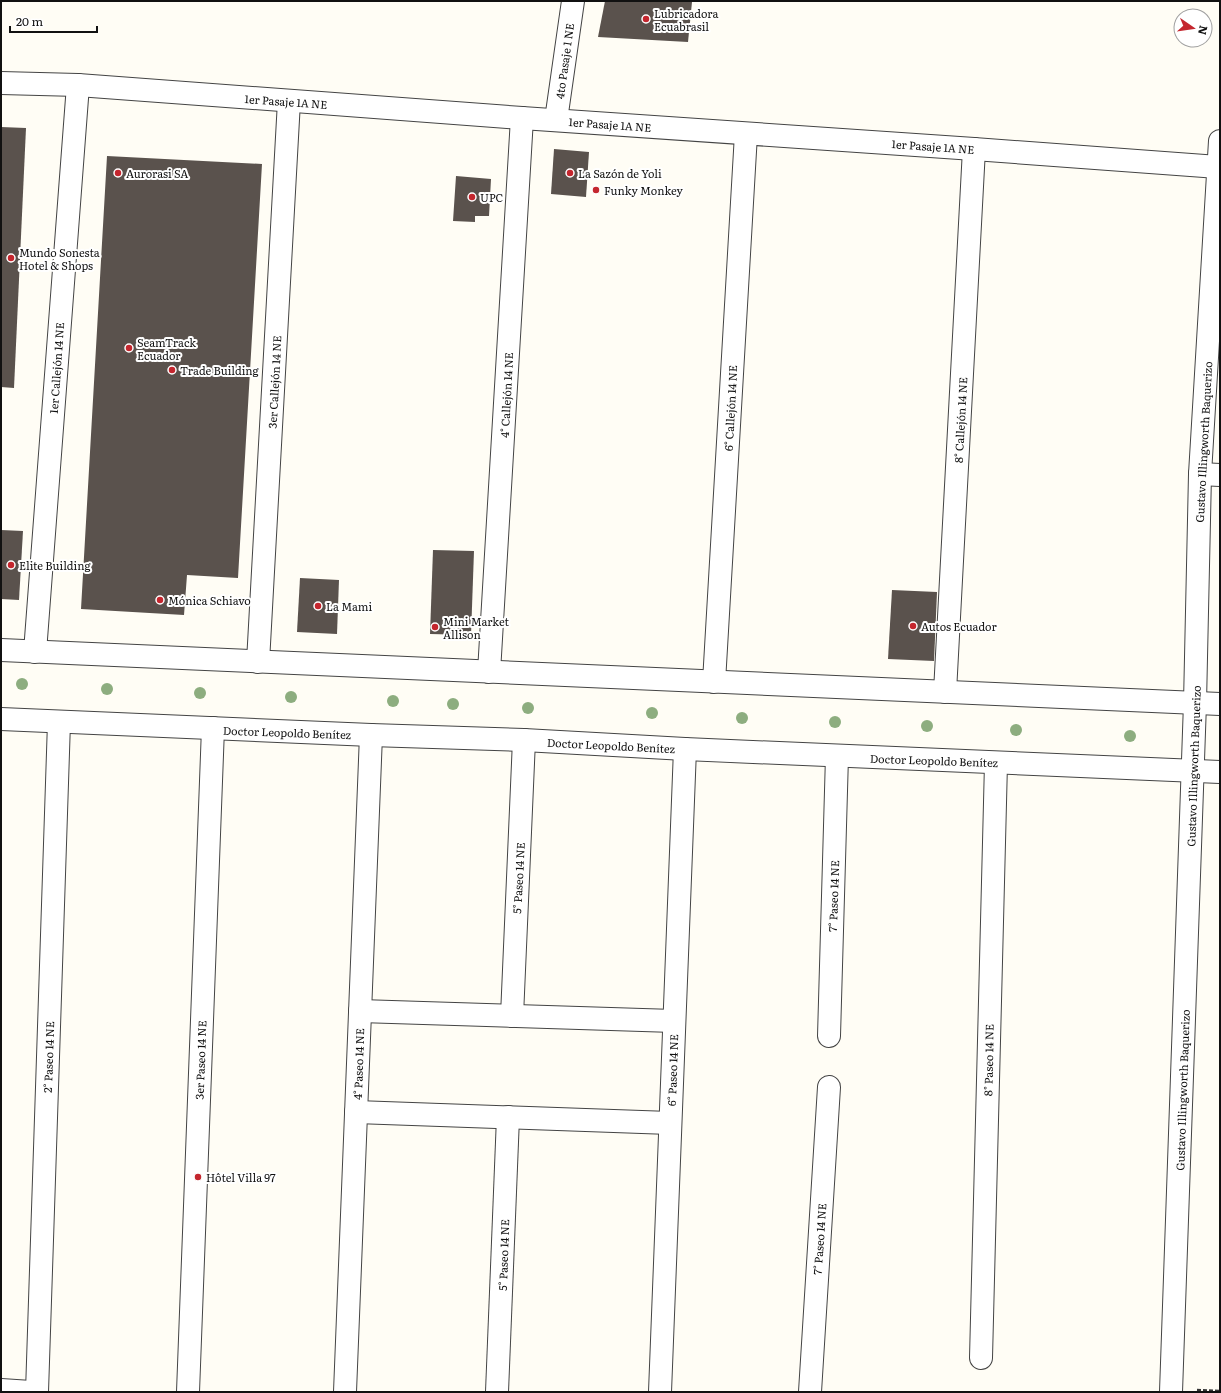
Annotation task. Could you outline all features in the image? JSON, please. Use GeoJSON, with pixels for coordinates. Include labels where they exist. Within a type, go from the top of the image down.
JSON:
{"type":"FeatureCollection","features":[{"type":"Feature","properties":{"kind":"street","name":"4to Pasaje 1 NE"},"geometry":{"type":"LineString","coordinates":[[556,120],[573,1]]}},
{"type":"Feature","properties":{"kind":"street","name":"1er Pasaje 1A NE"},"geometry":{"type":"LineString","coordinates":[[1,83],[78,85],[1218,167]]}},
{"type":"Feature","properties":{"kind":"street","name":"1er Callejón 14 NE"},"geometry":{"type":"LineString","coordinates":[[35,652],[78,85]]}},
{"type":"Feature","properties":{"kind":"street","name":"3er Callejón 14 NE"},"geometry":{"type":"LineString","coordinates":[[258,662],[289,101]]}},
{"type":"Feature","properties":{"kind":"street","name":"4° Callejón 14 NE"},"geometry":{"type":"LineString","coordinates":[[489,672],[522,118]]}},
{"type":"Feature","properties":{"kind":"street","name":"6° Callejón 14 NE"},"geometry":{"type":"LineString","coordinates":[[714,682],[746,134]]}},
{"type":"Feature","properties":{"kind":"street","name":"Gustavo Illingworth Baquerizo"},"geometry":{"type":"LineString","coordinates":[[1172,1392],[1192,771],[1210,474],[1220,140]]}},
{"type":"Feature","properties":{"kind":"street","name":"8° Callejón 14 NE"},"geometry":{"type":"LineString","coordinates":[[945,692],[974,149]]}},
{"type":"Feature","properties":{"kind":"street"},"geometry":{"type":"LineString","coordinates":[[1,650],[1220,704]]}},
{"type":"Feature","properties":{"kind":"street","name":"Doctor Leopoldo Benítez"},"geometry":{"type":"LineString","coordinates":[[1,719],[524,740],[837,756],[1220,772]]}},
{"type":"Feature","properties":{"kind":"street","name":"2° Paseo 14 NE"},"geometry":{"type":"LineString","coordinates":[[37,1392],[59,722]]}},
{"type":"Feature","properties":{"kind":"street","name":"3er Paseo 14 NE"},"geometry":{"type":"LineString","coordinates":[[188,1392],[213,728]]}},
{"type":"Feature","properties":{"kind":"street","name":"4° Paseo 14 NE"},"geometry":{"type":"LineString","coordinates":[[345,1392],[371,735]]}},
{"type":"Feature","properties":{"kind":"street","name":"5° Paseo 14 NE"},"geometry":{"type":"LineString","coordinates":[[512,1016],[524,740]]}},
{"type":"Feature","properties":{"kind":"street","name":"6° Paseo 14 NE"},"geometry":{"type":"LineString","coordinates":[[660,1392],[685,749]]}},
{"type":"Feature","properties":{"kind":"street","name":"7° Paseo 14 NE"},"geometry":{"type":"LineString","coordinates":[[829,1036],[837,756]]}},
{"type":"Feature","properties":{"kind":"street","name":"8° Paseo 14 NE"},"geometry":{"type":"LineString","coordinates":[[981,1358],[996,763]]}},
{"type":"Feature","properties":{"kind":"street"},"geometry":{"type":"LineString","coordinates":[[360,1011],[674,1021]]}},
{"type":"Feature","properties":{"kind":"street","name":"7° Paseo 14 NE"},"geometry":{"type":"LineString","coordinates":[[810,1392],[829,1087]]}},
{"type":"Feature","properties":{"kind":"street"},"geometry":{"type":"LineString","coordinates":[[356,1112],[670,1123]]}},
{"type":"Feature","properties":{"kind":"street","name":"5° Paseo 14 NE"},"geometry":{"type":"LineString","coordinates":[[497,1392],[508,1117]]}},
{"type":"Feature","properties":{"kind":"street"},"geometry":{"type":"LineString","coordinates":[[1,1390],[31,1392]]}},
{"type":"Feature","properties":{"kind":"building","name":"Lubricadora Ecuabrasil"},"geometry":{"type":"Polygon","coordinates":[[[605,1],[692,2],[688,42],[598,37],[605,1]]]}},
{"type":"Feature","properties":{"kind":"building","name":"Mundo Sonesta Hotel & Shops"},"geometry":{"type":"Polygon","coordinates":[[[1,127],[26,128],[14,388],[1,387],[1,127]]]}},
{"type":"Feature","properties":{"kind":"building","name":"La Sazón de Yoli"},"geometry":{"type":"Polygon","coordinates":[[[554,149],[589,152],[586,197],[551,194],[554,149]]]}},
{"type":"Feature","properties":{"kind":"building","name":"Trade Building"},"geometry":{"type":"Polygon","coordinates":[[[107,156],[262,164],[238,578],[187,575],[184,615],[81,609],[107,156]]]}},
{"type":"Feature","properties":{"kind":"building","name":"UPC"},"geometry":{"type":"Polygon","coordinates":[[[456,176],[491,179],[489,216],[475,216],[475,222],[453,221],[456,176]]]}},
{"type":"Feature","properties":{"kind":"building","name":"Elite Building"},"geometry":{"type":"Polygon","coordinates":[[[1,530],[23,531],[19,600],[1,599],[1,530]]]}},
{"type":"Feature","properties":{"kind":"building"},"geometry":{"type":"Polygon","coordinates":[[[433,550],[474,551],[471,635],[430,634],[433,550]]]}},
{"type":"Feature","properties":{"kind":"building","name":"La Mami"},"geometry":{"type":"Polygon","coordinates":[[[300,578],[339,580],[337,634],[297,632],[300,578]]]}},
{"type":"Feature","properties":{"kind":"building","name":"Autos Ecuador"},"geometry":{"type":"Polygon","coordinates":[[[892,590],[937,592],[934,661],[888,659],[892,590]]]}},
{"type":"Feature","properties":{"kind":"place","name":"Lubricadora Ecuabrasil"},"geometry":{"type":"Point","coordinates":[646,19]}},
{"type":"Feature","properties":{"kind":"place","name":"Aurorasi SA"},"geometry":{"type":"Point","coordinates":[118,173]}},
{"type":"Feature","properties":{"kind":"place","name":"La Sazón de Yoli"},"geometry":{"type":"Point","coordinates":[570,173]}},
{"type":"Feature","properties":{"kind":"place","name":"Funky Monkey"},"geometry":{"type":"Point","coordinates":[596,190]}},
{"type":"Feature","properties":{"kind":"place","name":"UPC"},"geometry":{"type":"Point","coordinates":[472,197]}},
{"type":"Feature","properties":{"kind":"place","name":"Mundo Sonesta Hotel & Shops"},"geometry":{"type":"Point","coordinates":[11,258]}},
{"type":"Feature","properties":{"kind":"place","name":"SeamTrack Ecuador"},"geometry":{"type":"Point","coordinates":[129,348]}},
{"type":"Feature","properties":{"kind":"place","name":"Trade Building"},"geometry":{"type":"Point","coordinates":[172,370]}},
{"type":"Feature","properties":{"kind":"place","name":"Elite Building"},"geometry":{"type":"Point","coordinates":[11,565]}},
{"type":"Feature","properties":{"kind":"place","name":"Mónica Schiavo"},"geometry":{"type":"Point","coordinates":[160,600]}},
{"type":"Feature","properties":{"kind":"place","name":"La Mami"},"geometry":{"type":"Point","coordinates":[318,606]}},
{"type":"Feature","properties":{"kind":"place","name":"Autos Ecuador"},"geometry":{"type":"Point","coordinates":[913,626]}},
{"type":"Feature","properties":{"kind":"place","name":"Mini Market Allison"},"geometry":{"type":"Point","coordinates":[435,627]}},
{"type":"Feature","properties":{"kind":"place","name":"Hôtel Villa 97"},"geometry":{"type":"Point","coordinates":[198,1177]}}]}
